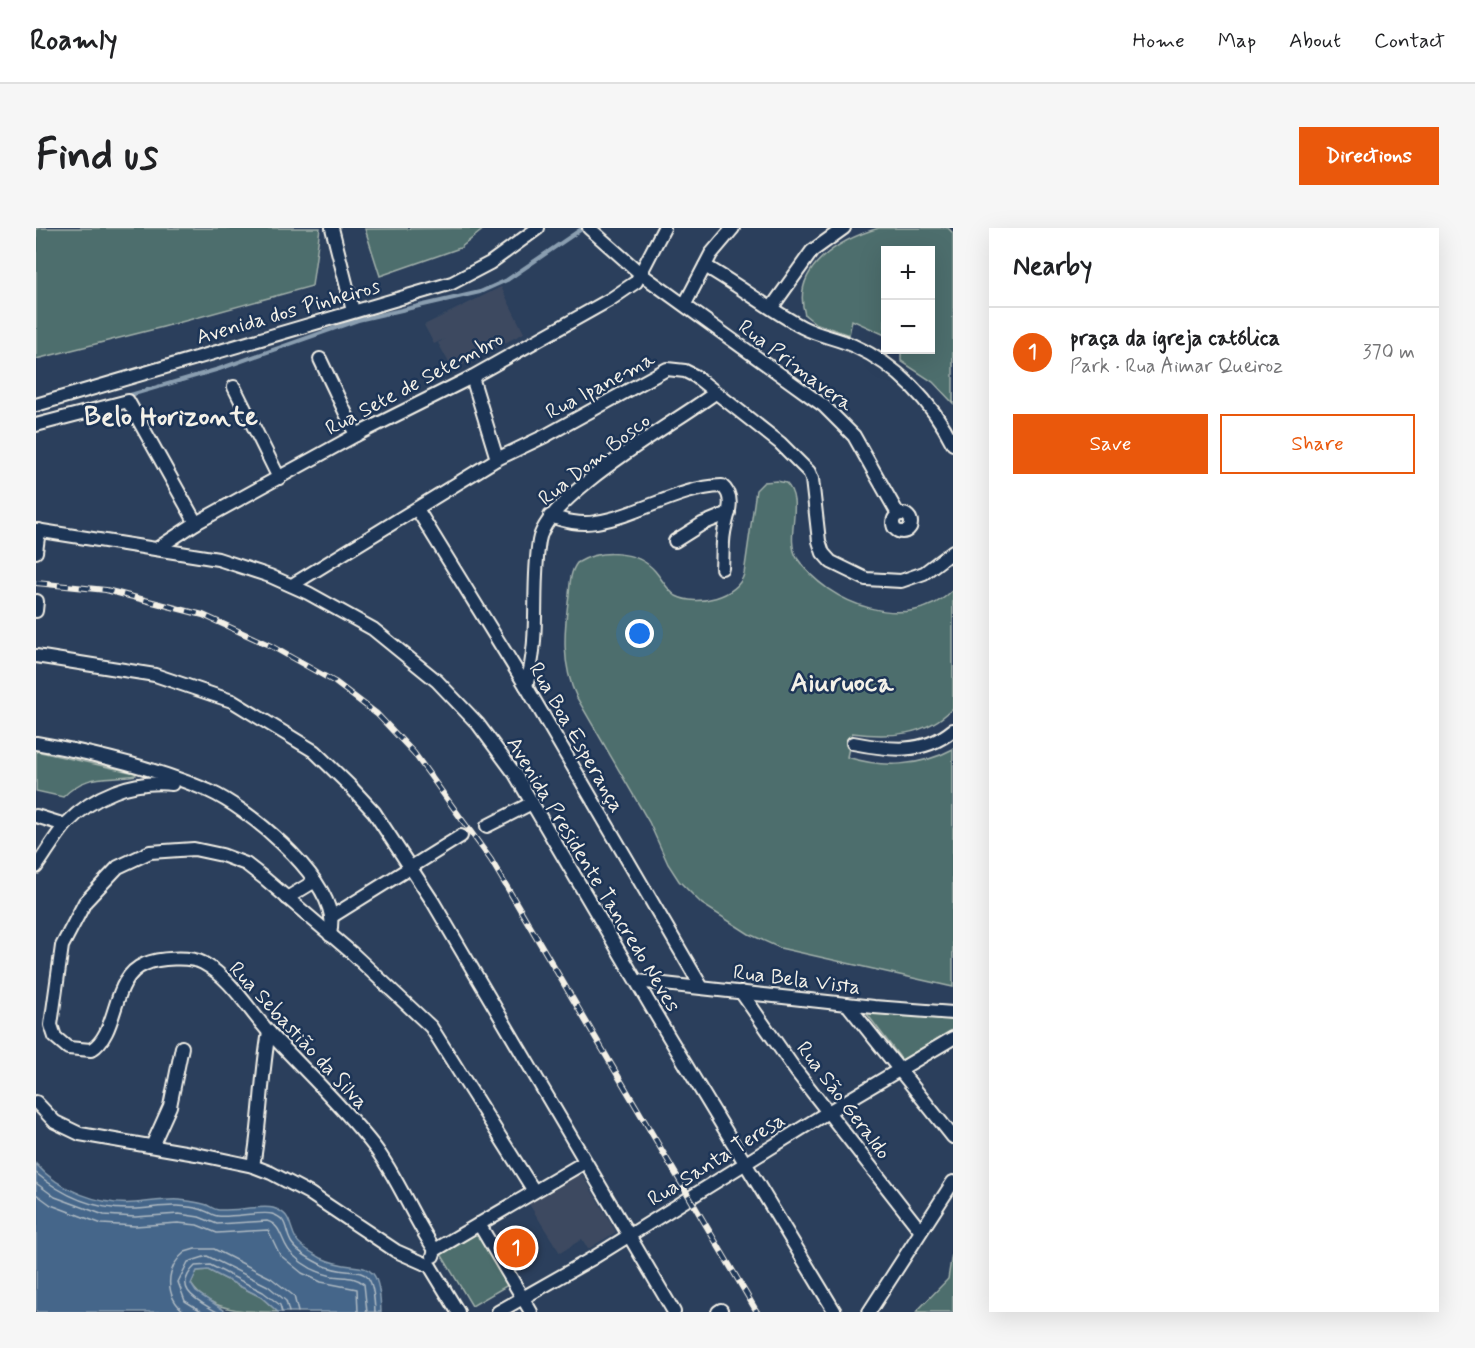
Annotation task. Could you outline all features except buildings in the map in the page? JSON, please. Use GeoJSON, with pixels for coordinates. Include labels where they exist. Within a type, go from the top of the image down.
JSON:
{"type":"FeatureCollection","features":[{"type":"Feature","properties":{"kind":"street"},"geometry":{"type":"LineString","coordinates":[[332,228],[353,311]]}},
{"type":"Feature","properties":{"kind":"street","name":"Avenida dos Pinheiros"},"geometry":{"type":"LineString","coordinates":[[36,405],[465,277],[490,263],[538,228]]}},
{"type":"Feature","properties":{"kind":"street","name":"Rua Sete de Setembro"},"geometry":{"type":"LineString","coordinates":[[158,548],[196,523],[356,435],[472,377],[611,299],[636,282],[664,228]]}},
{"type":"Feature","properties":{"kind":"street"},"geometry":{"type":"LineString","coordinates":[[685,304],[717,245],[733,228]]}},
{"type":"Feature","properties":{"kind":"street"},"geometry":{"type":"LineString","coordinates":[[772,307],[812,251],[844,228]]}},
{"type":"Feature","properties":{"kind":"street","name":"Rua Primavera"},"geometry":{"type":"LineString","coordinates":[[593,232],[641,274],[804,391],[841,423],[854,436],[867,456],[898,514]]}},
{"type":"Feature","properties":{"kind":"street"},"geometry":{"type":"LineString","coordinates":[[705,266],[802,327],[852,345],[883,363],[924,400],[939,419],[953,444]]}},
{"type":"Feature","properties":{"kind":"street"},"geometry":{"type":"LineString","coordinates":[[320,359],[356,435]]}},
{"type":"Feature","properties":{"kind":"street","name":"Rua Ipanema"},"geometry":{"type":"LineString","coordinates":[[292,585],[497,459],[545,436],[668,369],[691,373],[780,443],[809,472],[813,484],[819,541],[823,553],[831,562],[866,579],[901,581],[924,573],[953,551]]}},
{"type":"Feature","properties":{"kind":"street"},"geometry":{"type":"LineString","coordinates":[[472,377],[497,459]]}},
{"type":"Feature","properties":{"kind":"street"},"geometry":{"type":"LineString","coordinates":[[234,387],[279,478]]}},
{"type":"Feature","properties":{"kind":"street","name":"Rua Dom Bosco"},"geometry":{"type":"LineString","coordinates":[[526,686],[537,631],[535,576],[543,525],[550,516],[620,458],[715,393]]}},
{"type":"Feature","properties":{"kind":"street"},"geometry":{"type":"LineString","coordinates":[[36,425],[129,401],[196,523]]}},
{"type":"Feature","properties":{"kind":"street"},"geometry":{"type":"LineString","coordinates":[[550,516],[576,523],[596,522],[658,501],[720,486],[726,489],[729,495],[722,568]]}},
{"type":"Feature","properties":{"kind":"street","name":"Rua Boa Esperança"},"geometry":{"type":"LineString","coordinates":[[417,509],[526,686],[701,986]]}},
{"type":"Feature","properties":{"kind":"street"},"geometry":{"type":"LineString","coordinates":[[675,541],[702,524],[729,513]]}},
{"type":"Feature","properties":{"kind":"street"},"geometry":{"type":"LineString","coordinates":[[36,552],[38,530]]}},
{"type":"Feature","properties":{"kind":"street","name":"Avenida Presidente Tancredo Neves"},"geometry":{"type":"LineString","coordinates":[[38,530],[218,559],[292,585],[388,639],[437,681],[490,740],[515,774],[835,1312]]}},
{"type":"Feature","properties":{"kind":"street"},"geometry":{"type":"LineString","coordinates":[[36,611],[37,601]]}},
{"type":"Feature","properties":{"kind":"street"},"geometry":{"type":"LineString","coordinates":[[36,656],[155,675],[213,693],[249,710],[314,751],[374,812],[433,902],[674,1312]]}},
{"type":"Feature","properties":{"kind":"street"},"geometry":{"type":"LineString","coordinates":[[853,743],[881,748],[919,748],[934,744],[953,730]]}},
{"type":"Feature","properties":{"kind":"street"},"geometry":{"type":"LineString","coordinates":[[36,743],[85,753],[194,786],[221,798],[265,829],[291,851],[315,881],[331,917],[330,935]]}},
{"type":"Feature","properties":{"kind":"street"},"geometry":{"type":"LineString","coordinates":[[36,867],[65,825],[99,799],[123,789],[155,783],[194,786]]}},
{"type":"Feature","properties":{"kind":"street"},"geometry":{"type":"LineString","coordinates":[[487,826],[532,803]]}},
{"type":"Feature","properties":{"kind":"street"},"geometry":{"type":"LineString","coordinates":[[36,816],[65,825]]}},
{"type":"Feature","properties":{"kind":"street"},"geometry":{"type":"LineString","coordinates":[[331,917],[461,836]]}},
{"type":"Feature","properties":{"kind":"street","name":"Rua Sebastião da Silva"},"geometry":{"type":"LineString","coordinates":[[435,1251],[373,1145],[313,1076],[269,1032],[229,984],[197,960],[148,962],[136,968],[126,980],[103,1036],[91,1050],[68,1048],[55,1037],[51,1025],[59,963],[65,937],[95,890],[118,867],[128,861],[165,850],[208,852],[246,864],[330,935],[430,1027],[534,1191]]}},
{"type":"Feature","properties":{"kind":"street"},"geometry":{"type":"LineString","coordinates":[[287,898],[315,881]]}},
{"type":"Feature","properties":{"kind":"street","name":"Rua Bela Vista"},"geometry":{"type":"LineString","coordinates":[[638,981],[701,986],[846,1004],[953,1013]]}},
{"type":"Feature","properties":{"kind":"street","name":"Rua São Geraldo"},"geometry":{"type":"LineString","coordinates":[[741,992],[828,1112],[920,1230]]}},
{"type":"Feature","properties":{"kind":"street"},"geometry":{"type":"LineString","coordinates":[[846,1004],[953,1137]]}},
{"type":"Feature","properties":{"kind":"street"},"geometry":{"type":"LineString","coordinates":[[253,1166],[262,1108],[264,1061],[269,1032]]}},
{"type":"Feature","properties":{"kind":"street","name":"Rua Santa Teresa"},"geometry":{"type":"LineString","coordinates":[[498,1312],[630,1235],[828,1112],[953,1038]]}},
{"type":"Feature","properties":{"kind":"street"},"geometry":{"type":"LineString","coordinates":[[152,1146],[170,1106],[182,1047]]}},
{"type":"Feature","properties":{"kind":"street"},"geometry":{"type":"LineString","coordinates":[[36,1102],[56,1122],[80,1134],[253,1166],[309,1193],[410,1259],[430,1266],[458,1312]]}},
{"type":"Feature","properties":{"kind":"street"},"geometry":{"type":"LineString","coordinates":[[430,1266],[435,1251],[585,1162]]}},
{"type":"Feature","properties":{"kind":"street"},"geometry":{"type":"LineString","coordinates":[[869,1312],[953,1182]]}},
{"type":"Feature","properties":{"kind":"street"},"geometry":{"type":"LineString","coordinates":[[479,1224],[531,1312]]}},
{"type":"Feature","properties":{"kind":"street"},"geometry":{"type":"LineString","coordinates":[[410,1259],[423,1251],[424,1235]]}},
{"type":"Feature","properties":{"kind":"shaded area"},"geometry":{"type":"Polygon","coordinates":[[[501,287],[524,333],[453,370],[438,343],[444,339],[434,344],[424,325],[501,287]]]}},
{"type":"Feature","properties":{"kind":"shaded area"},"geometry":{"type":"Polygon","coordinates":[[[581,1172],[616,1232],[588,1249],[582,1239],[560,1253],[529,1204],[581,1172]]]}},
{"type":"Feature","properties":{"kind":"green space"},"geometry":{"type":"Polygon","coordinates":[[[36,228],[320,228],[312,286],[36,359],[36,228]]]}},
{"type":"Feature","properties":{"kind":"green space"},"geometry":{"type":"Polygon","coordinates":[[[485,228],[460,248],[380,276],[365,229],[485,228]]]}},
{"type":"Feature","properties":{"kind":"green space"},"geometry":{"type":"Polygon","coordinates":[[[879,228],[948,228],[953,233],[953,403],[933,382],[901,361],[901,354],[935,354],[935,246],[881,246],[881,333],[852,320],[849,335],[815,323],[805,315],[802,298],[805,283],[812,269],[835,248],[879,228]]]}},
{"type":"Feature","properties":{"kind":"green space"},"geometry":{"type":"Polygon","coordinates":[[[764,482],[786,483],[794,499],[792,540],[797,558],[811,575],[828,589],[870,608],[892,612],[914,610],[935,603],[953,590],[953,708],[919,730],[893,735],[852,733],[847,757],[874,763],[901,764],[927,759],[953,749],[953,987],[780,948],[749,934],[702,904],[679,881],[668,864],[649,822],[572,686],[566,660],[565,634],[571,578],[577,563],[596,555],[628,556],[647,564],[676,596],[695,600],[716,598],[734,589],[744,574],[756,490],[764,482]]]}},
{"type":"Feature","properties":{"kind":"green space"},"geometry":{"type":"Polygon","coordinates":[[[36,751],[136,775],[89,780],[63,797],[36,791],[36,751]]]}},
{"type":"Feature","properties":{"kind":"green space"},"geometry":{"type":"Polygon","coordinates":[[[864,1010],[953,1016],[953,1030],[902,1060],[864,1010]]]}},
{"type":"Feature","properties":{"kind":"green space"},"geometry":{"type":"Polygon","coordinates":[[[518,1232],[531,1254],[515,1264],[502,1241],[518,1232]]]}},
{"type":"Feature","properties":{"kind":"green space"},"geometry":{"type":"Polygon","coordinates":[[[477,1233],[508,1285],[472,1306],[441,1254],[477,1233]]]}},
{"type":"Feature","properties":{"kind":"green space"},"geometry":{"type":"Polygon","coordinates":[[[953,1247],[953,1312],[916,1312],[948,1279],[953,1247]]]}},
{"type":"Feature","properties":{"kind":"green space"},"geometry":{"type":"Polygon","coordinates":[[[208,1270],[261,1297],[278,1312],[242,1311],[208,1300],[191,1284],[197,1271],[208,1270]]]}},
{"type":"Feature","properties":{"kind":"water"},"geometry":{"type":"Polygon","coordinates":[[[36,1164],[68,1189],[108,1202],[180,1200],[201,1203],[218,1210],[262,1207],[279,1210],[287,1216],[293,1234],[307,1250],[335,1263],[365,1268],[372,1272],[379,1292],[381,1312],[278,1312],[261,1297],[208,1270],[197,1271],[191,1284],[196,1292],[227,1312],[36,1312],[36,1164]]]}},
{"type":"Feature","properties":{"kind":"waterway"},"geometry":{"type":"LineString","coordinates":[[127,396],[219,369],[358,320],[480,292],[507,280],[583,228]]}},
{"type":"Feature","properties":{"kind":"waterway"},"geometry":{"type":"LineString","coordinates":[[36,419],[47,416]]}},
{"type":"Feature","properties":{"kind":"railway"},"geometry":{"type":"LineString","coordinates":[[36,583],[106,590],[203,615],[271,646],[335,682],[377,714],[414,753],[491,860],[757,1312]]}},
{"type":"Feature","properties":{"kind":"place","name":"praça da igreja católica"},"geometry":{"type":"Point","coordinates":[516,1248]}},
{"type":"Feature","properties":{"kind":"district","name":"Belo Horizonte"},"geometry":{"type":"Point","coordinates":[171,416]}},
{"type":"Feature","properties":{"kind":"district","name":"Aiuruoca"},"geometry":{"type":"Point","coordinates":[842,682]}}]}
